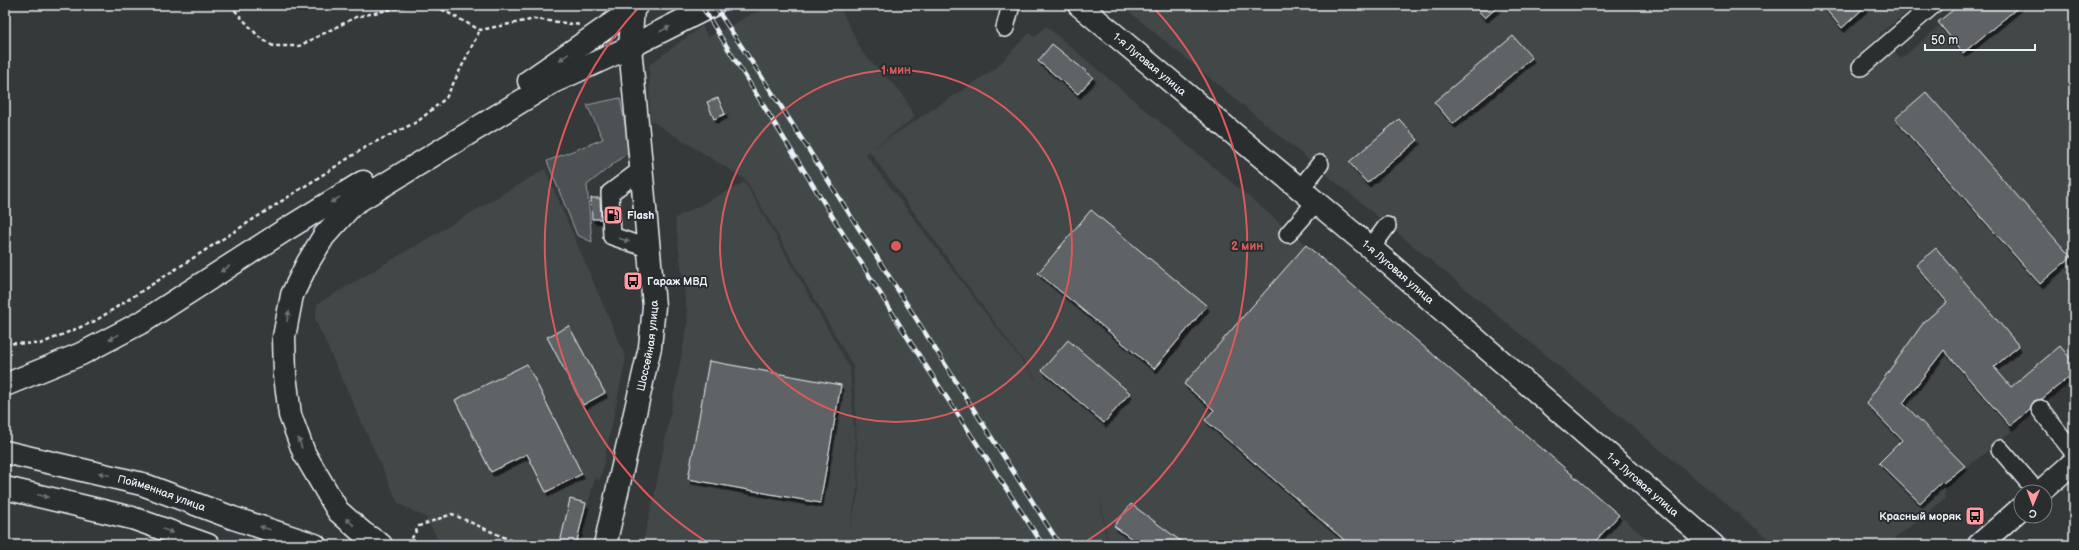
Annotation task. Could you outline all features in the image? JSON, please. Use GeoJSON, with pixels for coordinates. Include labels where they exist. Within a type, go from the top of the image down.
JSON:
{"type":"FeatureCollection","features":[{"type":"Feature","properties":{"kind":"main road"},"geometry":{"type":"LineString","coordinates":[[381,545],[363,533],[338,512],[304,453],[290,415],[284,337],[292,295],[307,264],[324,236],[353,204],[551,83],[630,47],[713,5]]}},
{"type":"Feature","properties":{"kind":"main road","name":"1-я Луговая улица"},"geometry":{"type":"LineString","coordinates":[[1079,5],[1372,248],[1713,545]]}},
{"type":"Feature","properties":{"kind":"main road"},"geometry":{"type":"LineString","coordinates":[[630,47],[635,7]]}},
{"type":"Feature","properties":{"kind":"main road"},"geometry":{"type":"LineString","coordinates":[[5,385],[81,354],[144,321],[282,232],[540,75],[635,7]]}},
{"type":"Feature","properties":{"kind":"main road"},"geometry":{"type":"LineString","coordinates":[[601,31],[630,47]]}},
{"type":"Feature","properties":{"kind":"main road","name":"Шоссейная улица"},"geometry":{"type":"LineString","coordinates":[[605,545],[650,347],[654,306],[650,248],[630,47]]}},
{"type":"Feature","properties":{"kind":"main road","name":"Пойменная улица"},"geometry":{"type":"LineString","coordinates":[[5,452],[142,484],[234,518],[315,545]]}},
{"type":"Feature","properties":{"kind":"main road"},"geometry":{"type":"LineString","coordinates":[[2048,484],[2074,462]]}},
{"type":"Feature","properties":{"kind":"main road"},"geometry":{"type":"LineString","coordinates":[[5,488],[132,518],[208,545]]}},
{"type":"Feature","properties":{"kind":"main road"},"geometry":{"type":"LineString","coordinates":[[1979,545],[2013,515]]}},
{"type":"Feature","properties":{"kind":"street"},"geometry":{"type":"LineString","coordinates":[[1005,28],[1011,5]]}},
{"type":"Feature","properties":{"kind":"street"},"geometry":{"type":"LineString","coordinates":[[1861,67],[1933,5]]}},
{"type":"Feature","properties":{"kind":"street"},"geometry":{"type":"LineString","coordinates":[[1288,234],[1309,195],[1320,164]]}},
{"type":"Feature","properties":{"kind":"street"},"geometry":{"type":"LineString","coordinates":[[642,169],[610,193],[612,236],[650,248]]}},
{"type":"Feature","properties":{"kind":"street"},"geometry":{"type":"LineString","coordinates":[[1372,248],[1388,226]]}},
{"type":"Feature","properties":{"kind":"street"},"geometry":{"type":"LineString","coordinates":[[2040,409],[2074,453]]}},
{"type":"Feature","properties":{"kind":"street"},"geometry":{"type":"LineString","coordinates":[[2000,449],[2031,484]]}},
{"type":"Feature","properties":{"kind":"path"},"geometry":{"type":"LineString","coordinates":[[230,5],[259,38],[273,46],[299,46],[356,17],[413,5],[441,9],[480,30],[535,19],[601,31]]}},
{"type":"Feature","properties":{"kind":"path"},"geometry":{"type":"LineString","coordinates":[[5,343],[40,344],[95,321],[369,144],[417,122],[446,98],[480,30]]}},
{"type":"Feature","properties":{"kind":"path"},"geometry":{"type":"LineString","coordinates":[[408,545],[419,526],[452,514],[521,545]]}},
{"type":"Feature","properties":{"kind":"shaded area"},"geometry":{"type":"Polygon","coordinates":[[[839,5],[862,52],[902,93],[915,117],[872,149],[996,68],[1029,33],[1035,37],[1046,26],[1306,245],[1654,545],[1114,545],[1107,537],[1099,491],[1106,538],[1112,545],[642,545],[655,492],[688,321],[675,218],[745,182],[850,368],[858,485],[850,529],[859,489],[853,366],[746,180],[650,120],[649,65],[702,26],[708,37],[768,6],[839,5]],[[869,151],[865,154],[1036,379],[869,151]]]}},
{"type":"Feature","properties":{"kind":"shaded area"},"geometry":{"type":"Polygon","coordinates":[[[1121,5],[1916,5],[1879,34],[1901,59],[1964,5],[2074,5],[2074,344],[2068,350],[2074,358],[2074,381],[1944,486],[1945,499],[1887,545],[1776,545],[1121,5]]]}},
{"type":"Feature","properties":{"kind":"shaded area"},"geometry":{"type":"Polygon","coordinates":[[[620,98],[630,151],[587,185],[592,242],[577,235],[547,161],[603,139],[587,105],[620,98]]]}},
{"type":"Feature","properties":{"kind":"shaded area"},"geometry":{"type":"Polygon","coordinates":[[[545,169],[626,358],[600,481],[595,477],[578,545],[441,545],[426,518],[398,503],[315,319],[317,304],[545,169]]]}},
{"type":"Feature","properties":{"kind":"building"},"geometry":{"type":"Polygon","coordinates":[[[1473,5],[1500,5],[1485,18],[1473,5]]]}},
{"type":"Feature","properties":{"kind":"building"},"geometry":{"type":"Polygon","coordinates":[[[1822,5],[1867,5],[1842,28],[1822,5]]]}},
{"type":"Feature","properties":{"kind":"building"},"geometry":{"type":"Polygon","coordinates":[[[1959,5],[2021,5],[1963,53],[1938,22],[1959,5]]]}},
{"type":"Feature","properties":{"kind":"building"},"geometry":{"type":"Polygon","coordinates":[[[1513,36],[1532,58],[1453,124],[1434,102],[1513,36]]]}},
{"type":"Feature","properties":{"kind":"building"},"geometry":{"type":"Polygon","coordinates":[[[1052,44],[1093,77],[1078,94],[1038,61],[1052,44]]]}},
{"type":"Feature","properties":{"kind":"building"},"geometry":{"type":"Polygon","coordinates":[[[1926,92],[2071,257],[2040,284],[1895,119],[1926,92]]]}},
{"type":"Feature","properties":{"kind":"building"},"geometry":{"type":"Polygon","coordinates":[[[718,98],[725,114],[714,119],[707,102],[718,98]]]}},
{"type":"Feature","properties":{"kind":"building"},"geometry":{"type":"Polygon","coordinates":[[[1399,119],[1418,140],[1367,183],[1349,162],[1399,119]]]}},
{"type":"Feature","properties":{"kind":"building"},"geometry":{"type":"Polygon","coordinates":[[[591,198],[600,198],[601,219],[592,219],[591,198]]]}},
{"type":"Feature","properties":{"kind":"building"},"geometry":{"type":"Polygon","coordinates":[[[1091,210],[1207,306],[1154,369],[1038,273],[1091,210]]]}},
{"type":"Feature","properties":{"kind":"building"},"geometry":{"type":"Polygon","coordinates":[[[1306,245],[1619,515],[1592,545],[1350,545],[1205,420],[1214,410],[1184,384],[1306,245]]]}},
{"type":"Feature","properties":{"kind":"building"},"geometry":{"type":"Polygon","coordinates":[[[1936,248],[2019,346],[1994,367],[2011,387],[2060,346],[2074,363],[2074,373],[2042,399],[2034,401],[2030,410],[2010,426],[1944,350],[1903,403],[1965,466],[1943,483],[1942,482],[1920,503],[1879,463],[1902,440],[1866,403],[1924,322],[1947,302],[1916,265],[1936,248]]]}},
{"type":"Feature","properties":{"kind":"building"},"geometry":{"type":"Polygon","coordinates":[[[569,326],[605,393],[583,405],[547,337],[569,326]]]}},
{"type":"Feature","properties":{"kind":"building"},"geometry":{"type":"Polygon","coordinates":[[[1068,340],[1130,393],[1104,423],[1042,370],[1068,340]]]}},
{"type":"Feature","properties":{"kind":"building"},"geometry":{"type":"Polygon","coordinates":[[[709,361],[841,385],[820,503],[688,479],[709,361]]]}},
{"type":"Feature","properties":{"kind":"building"},"geometry":{"type":"Polygon","coordinates":[[[527,364],[582,474],[546,492],[527,454],[491,472],[455,400],[527,364]]]}},
{"type":"Feature","properties":{"kind":"building"},"geometry":{"type":"Polygon","coordinates":[[[570,499],[586,503],[576,545],[560,543],[570,499]]]}},
{"type":"Feature","properties":{"kind":"building"},"geometry":{"type":"Polygon","coordinates":[[[1131,504],[1186,545],[1140,545],[1114,526],[1131,504]]]}},
{"type":"Feature","properties":{"kind":"railway"},"geometry":{"type":"LineString","coordinates":[[701,5],[911,343],[1043,545]]}},
{"type":"Feature","properties":{"kind":"railway"},"geometry":{"type":"LineString","coordinates":[[714,5],[777,100],[1060,545]]}},
{"type":"Feature","properties":{"kind":"place","name":"Flash"},"geometry":{"type":"Point","coordinates":[613,215]}},
{"type":"Feature","properties":{"kind":"place","name":"Гараж МВД"},"geometry":{"type":"Point","coordinates":[633,281]}},
{"type":"Feature","properties":{"kind":"place","name":"Красный моряк"},"geometry":{"type":"Point","coordinates":[1975,516]}}]}
